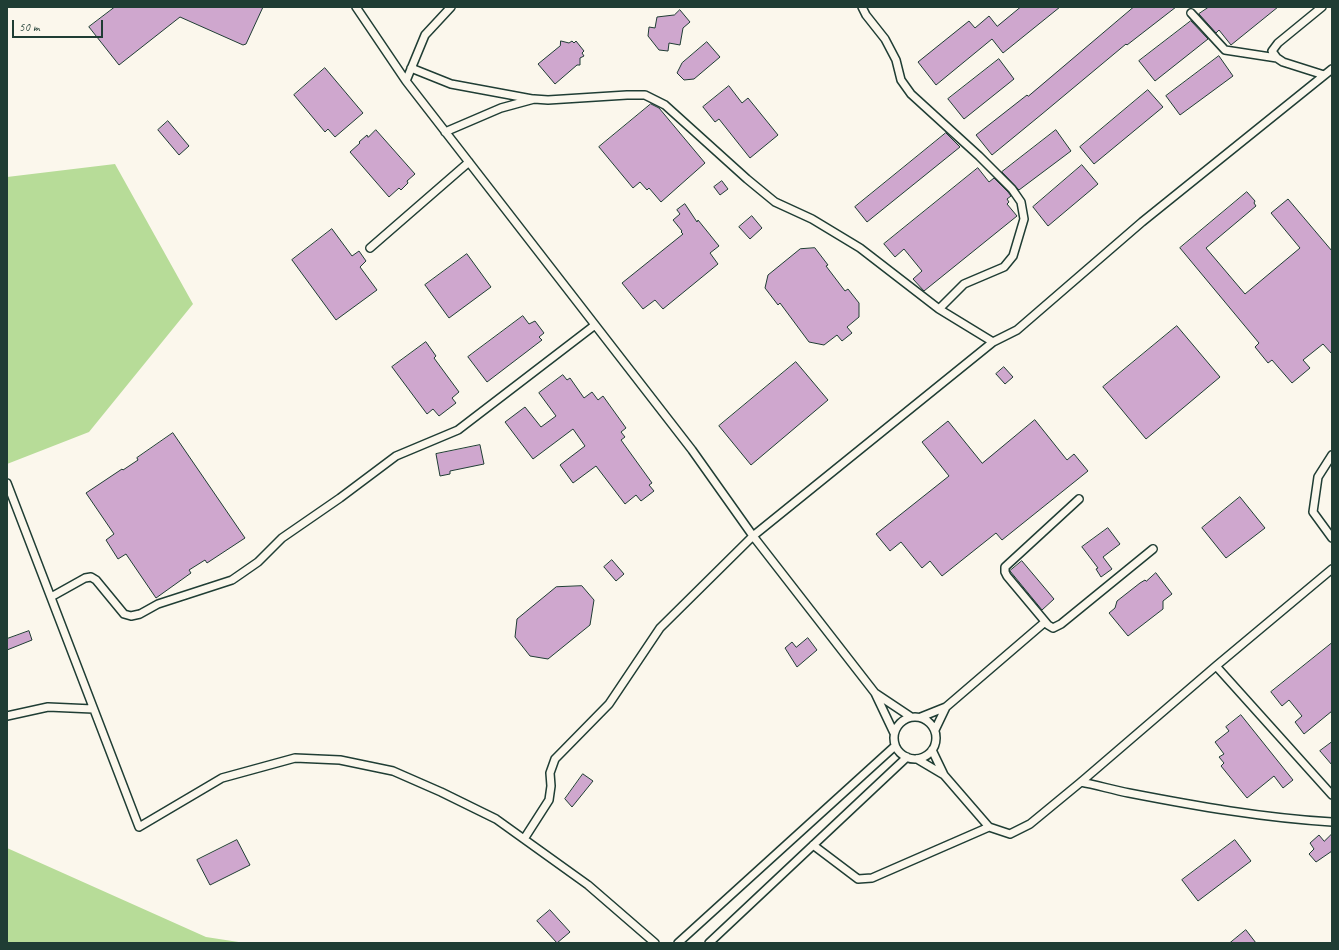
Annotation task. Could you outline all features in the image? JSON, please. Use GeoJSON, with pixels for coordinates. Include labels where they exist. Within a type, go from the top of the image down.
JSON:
{"type":"FeatureCollection","features":[{"type":"Feature","properties":{"kind":"lane"},"geometry":{"type":"LineString","coordinates":[[356,7],[406,81],[692,450],[753,536],[875,693],[894,733],[895,746],[898,751],[907,757],[917,758],[925,756],[932,750],[936,737],[931,725],[926,720],[911,717],[875,693]]}},
{"type":"Feature","properties":{"kind":"lane"},"geometry":{"type":"LineString","coordinates":[[406,81],[425,35],[451,7]]}},
{"type":"Feature","properties":{"kind":"lane"},"geometry":{"type":"LineString","coordinates":[[862,7],[866,15],[885,40],[896,60],[901,80],[911,94],[979,156],[1012,189],[1021,202],[1024,219],[1012,256],[1004,267],[964,284],[939,309]]}},
{"type":"Feature","properties":{"kind":"lane"},"geometry":{"type":"LineString","coordinates":[[1322,7],[1278,44],[1272,51],[1282,62],[1324,75]]}},
{"type":"Feature","properties":{"kind":"lane"},"geometry":{"type":"LineString","coordinates":[[1191,13],[1225,50],[1277,58]]}},
{"type":"Feature","properties":{"kind":"lane"},"geometry":{"type":"LineString","coordinates":[[411,68],[451,84],[534,99],[548,100],[645,95],[666,105],[729,163],[775,202],[812,219],[860,248],[939,309],[993,342]]}},
{"type":"Feature","properties":{"kind":"lane"},"geometry":{"type":"LineString","coordinates":[[524,839],[548,800],[551,786],[550,773],[555,759],[609,704],[660,628],[753,536],[993,342],[1017,330],[1142,222],[1332,69]]}},
{"type":"Feature","properties":{"kind":"lane"},"geometry":{"type":"LineString","coordinates":[[446,132],[501,108],[534,99]]}},
{"type":"Feature","properties":{"kind":"lane"},"geometry":{"type":"LineString","coordinates":[[370,248],[469,162]]}},
{"type":"Feature","properties":{"kind":"lane"},"geometry":{"type":"LineString","coordinates":[[51,597],[85,578],[91,577],[96,580],[124,614],[131,616],[140,614],[158,604],[232,580],[258,562],[282,538],[340,498],[396,456],[458,430],[595,325]]}},
{"type":"Feature","properties":{"kind":"lane"},"geometry":{"type":"LineString","coordinates":[[1332,455],[1318,477],[1313,512],[1332,538]]}},
{"type":"Feature","properties":{"kind":"lane"},"geometry":{"type":"LineString","coordinates":[[7,483],[138,827],[222,778],[295,758],[340,760],[393,771],[441,792],[496,819],[588,885],[655,943]]}},
{"type":"Feature","properties":{"kind":"lane"},"geometry":{"type":"LineString","coordinates":[[1079,499],[1005,567],[1004,572],[1007,576],[1045,622],[1053,628],[1061,624],[1153,549]]}},
{"type":"Feature","properties":{"kind":"lane"},"geometry":{"type":"LineString","coordinates":[[932,750],[944,775],[989,827],[1010,834],[1030,824],[1332,569]]}},
{"type":"Feature","properties":{"kind":"lane"},"geometry":{"type":"LineString","coordinates":[[921,718],[946,707],[1045,622]]}},
{"type":"Feature","properties":{"kind":"lane"},"geometry":{"type":"LineString","coordinates":[[1216,666],[1332,795]]}},
{"type":"Feature","properties":{"kind":"lane"},"geometry":{"type":"LineString","coordinates":[[7,716],[48,707],[93,709]]}},
{"type":"Feature","properties":{"kind":"lane"},"geometry":{"type":"LineString","coordinates":[[934,730],[946,707]]}},
{"type":"Feature","properties":{"kind":"lane"},"geometry":{"type":"LineString","coordinates":[[894,733],[900,722],[911,717]]}},
{"type":"Feature","properties":{"kind":"lane"},"geometry":{"type":"LineString","coordinates":[[678,943],[895,746]]}},
{"type":"Feature","properties":{"kind":"lane"},"geometry":{"type":"LineString","coordinates":[[709,943],[907,757]]}},
{"type":"Feature","properties":{"kind":"lane"},"geometry":{"type":"LineString","coordinates":[[917,758],[944,775]]}},
{"type":"Feature","properties":{"kind":"lane"},"geometry":{"type":"LineString","coordinates":[[1081,782],[1101,785],[1127,793],[1213,808],[1290,819],[1332,822]]}},
{"type":"Feature","properties":{"kind":"lane"},"geometry":{"type":"LineString","coordinates":[[813,845],[858,879],[872,878],[989,827]]}},
{"type":"Feature","properties":{"kind":"green space"},"geometry":{"type":"Polygon","coordinates":[[[115,164],[193,304],[89,432],[7,464],[7,177],[115,164]]]}},
{"type":"Feature","properties":{"kind":"green space"},"geometry":{"type":"Polygon","coordinates":[[[7,848],[206,937],[245,943],[7,943],[7,848]]]}},
{"type":"Feature","properties":{"kind":"building"},"geometry":{"type":"Polygon","coordinates":[[[115,7],[263,7],[246,44],[243,45],[180,17],[119,65],[89,27],[115,7]]]}},
{"type":"Feature","properties":{"kind":"building"},"geometry":{"type":"Polygon","coordinates":[[[1021,7],[1060,7],[1003,53],[992,39],[936,85],[918,62],[969,21],[975,28],[989,16],[997,26],[1021,7]]]}},
{"type":"Feature","properties":{"kind":"building"},"geometry":{"type":"Polygon","coordinates":[[[1134,7],[1176,7],[1127,45],[1126,44],[992,155],[976,135],[1027,95],[1028,96],[1134,7]]]}},
{"type":"Feature","properties":{"kind":"building"},"geometry":{"type":"Polygon","coordinates":[[[1209,7],[1278,7],[1231,45],[1219,30],[1216,33],[1199,14],[1209,7]]]}},
{"type":"Feature","properties":{"kind":"building"},"geometry":{"type":"Polygon","coordinates":[[[680,10],[690,22],[683,28],[680,45],[669,43],[668,51],[659,50],[648,36],[649,27],[655,28],[657,17],[674,15],[680,10]]]}},
{"type":"Feature","properties":{"kind":"building"},"geometry":{"type":"Polygon","coordinates":[[[1191,21],[1208,39],[1155,81],[1139,61],[1191,21]]]}},
{"type":"Feature","properties":{"kind":"building"},"geometry":{"type":"Polygon","coordinates":[[[561,41],[569,43],[572,41],[574,43],[576,41],[584,51],[582,53],[584,56],[580,58],[580,65],[577,65],[555,84],[538,64],[560,46],[561,41]]]}},
{"type":"Feature","properties":{"kind":"building"},"geometry":{"type":"Polygon","coordinates":[[[707,42],[720,57],[694,79],[684,80],[677,73],[682,63],[707,42]]]}},
{"type":"Feature","properties":{"kind":"building"},"geometry":{"type":"Polygon","coordinates":[[[1219,56],[1233,76],[1180,115],[1166,96],[1219,56]]]}},
{"type":"Feature","properties":{"kind":"building"},"geometry":{"type":"Polygon","coordinates":[[[999,59],[1014,79],[964,119],[948,99],[999,59]]]}},
{"type":"Feature","properties":{"kind":"building"},"geometry":{"type":"Polygon","coordinates":[[[325,68],[363,113],[335,137],[328,129],[325,132],[294,95],[325,68]]]}},
{"type":"Feature","properties":{"kind":"building"},"geometry":{"type":"Polygon","coordinates":[[[729,86],[742,103],[748,98],[778,135],[750,158],[719,119],[715,122],[703,107],[729,86]]]}},
{"type":"Feature","properties":{"kind":"building"},"geometry":{"type":"Polygon","coordinates":[[[1148,90],[1163,107],[1094,164],[1080,147],[1148,90]]]}},
{"type":"Feature","properties":{"kind":"building"},"geometry":{"type":"Polygon","coordinates":[[[651,104],[659,108],[705,163],[661,202],[649,188],[647,190],[640,182],[633,188],[599,147],[651,104]]]}},
{"type":"Feature","properties":{"kind":"building"},"geometry":{"type":"Polygon","coordinates":[[[168,121],[189,146],[179,155],[158,130],[168,121]]]}},
{"type":"Feature","properties":{"kind":"building"},"geometry":{"type":"Polygon","coordinates":[[[376,130],[415,174],[407,181],[408,183],[401,190],[399,188],[389,197],[350,152],[367,135],[368,137],[376,130]]]}},
{"type":"Feature","properties":{"kind":"building"},"geometry":{"type":"Polygon","coordinates":[[[1056,130],[1071,151],[1019,190],[1002,172],[1056,130]]]}},
{"type":"Feature","properties":{"kind":"building"},"geometry":{"type":"Polygon","coordinates":[[[946,133],[960,147],[867,222],[855,207],[946,133]]]}},
{"type":"Feature","properties":{"kind":"building"},"geometry":{"type":"Polygon","coordinates":[[[1082,165],[1098,184],[1048,226],[1033,207],[1082,165]]]}},
{"type":"Feature","properties":{"kind":"building"},"geometry":{"type":"Polygon","coordinates":[[[978,168],[989,182],[994,178],[1008,192],[1011,196],[1007,199],[1009,202],[1007,204],[1017,216],[924,291],[913,279],[922,271],[904,249],[895,257],[884,244],[978,168]]]}},
{"type":"Feature","properties":{"kind":"building"},"geometry":{"type":"Polygon","coordinates":[[[722,181],[728,189],[720,195],[714,187],[722,181]]]}},
{"type":"Feature","properties":{"kind":"building"},"geometry":{"type":"Polygon","coordinates":[[[1247,192],[1255,201],[1254,203],[1256,206],[1206,248],[1245,294],[1300,248],[1271,213],[1288,199],[1332,251],[1332,354],[1323,344],[1303,360],[1310,368],[1292,383],[1272,360],[1268,363],[1255,347],[1259,343],[1180,248],[1247,192]]]}},
{"type":"Feature","properties":{"kind":"building"},"geometry":{"type":"Polygon","coordinates":[[[685,204],[697,222],[698,220],[719,246],[710,253],[718,264],[663,309],[655,300],[643,309],[622,283],[683,234],[673,220],[680,214],[677,210],[685,204]]]}},
{"type":"Feature","properties":{"kind":"building"},"geometry":{"type":"Polygon","coordinates":[[[752,216],[762,228],[750,239],[739,227],[752,216]]]}},
{"type":"Feature","properties":{"kind":"building"},"geometry":{"type":"Polygon","coordinates":[[[332,229],[352,256],[359,251],[366,261],[360,267],[377,290],[336,320],[292,260],[332,229]]]}},
{"type":"Feature","properties":{"kind":"building"},"geometry":{"type":"Polygon","coordinates":[[[815,248],[828,265],[826,266],[845,291],[848,289],[859,303],[859,317],[847,327],[852,333],[842,341],[837,335],[824,345],[809,342],[780,303],[778,305],[765,288],[768,275],[800,249],[815,248]]]}},
{"type":"Feature","properties":{"kind":"building"},"geometry":{"type":"Polygon","coordinates":[[[467,254],[491,287],[449,318],[425,285],[467,254]]]}},
{"type":"Feature","properties":{"kind":"building"},"geometry":{"type":"Polygon","coordinates":[[[523,316],[529,324],[535,321],[544,333],[539,337],[542,340],[487,382],[468,357],[523,316]]]}},
{"type":"Feature","properties":{"kind":"building"},"geometry":{"type":"Polygon","coordinates":[[[1177,326],[1220,377],[1146,439],[1103,387],[1177,326]]]}},
{"type":"Feature","properties":{"kind":"building"},"geometry":{"type":"Polygon","coordinates":[[[426,342],[436,356],[434,358],[459,392],[452,398],[456,403],[439,416],[433,409],[427,414],[392,367],[426,342]]]}},
{"type":"Feature","properties":{"kind":"building"},"geometry":{"type":"Polygon","coordinates":[[[796,362],[828,400],[751,465],[719,426],[796,362]]]}},
{"type":"Feature","properties":{"kind":"building"},"geometry":{"type":"Polygon","coordinates":[[[1004,367],[1013,377],[1005,384],[996,374],[1004,367]]]}},
{"type":"Feature","properties":{"kind":"building"},"geometry":{"type":"Polygon","coordinates":[[[563,375],[567,380],[570,378],[584,398],[592,392],[598,400],[603,396],[626,428],[621,432],[625,437],[621,440],[652,483],[649,485],[654,491],[641,501],[636,495],[625,504],[596,466],[573,483],[560,465],[585,446],[573,429],[533,459],[505,422],[525,407],[541,427],[556,416],[539,393],[563,375]]]}},
{"type":"Feature","properties":{"kind":"building"},"geometry":{"type":"Polygon","coordinates":[[[1035,420],[1067,460],[1074,454],[1088,471],[1002,540],[996,533],[942,576],[930,561],[922,568],[901,542],[890,551],[876,534],[949,476],[922,442],[948,421],[982,463],[1035,420]]]}},
{"type":"Feature","properties":{"kind":"building"},"geometry":{"type":"Polygon","coordinates":[[[173,433],[245,538],[207,563],[205,560],[189,570],[191,573],[156,598],[126,554],[118,559],[106,540],[114,534],[86,493],[138,460],[137,458],[173,433]]]}},
{"type":"Feature","properties":{"kind":"building"},"geometry":{"type":"Polygon","coordinates":[[[480,445],[484,464],[450,471],[450,474],[440,476],[436,454],[480,445]]]}},
{"type":"Feature","properties":{"kind":"building"},"geometry":{"type":"Polygon","coordinates":[[[1240,497],[1265,528],[1226,558],[1202,528],[1240,497]]]}},
{"type":"Feature","properties":{"kind":"building"},"geometry":{"type":"Polygon","coordinates":[[[1108,528],[1120,544],[1103,557],[1112,569],[1101,577],[1096,569],[1098,568],[1082,547],[1108,528]]]}},
{"type":"Feature","properties":{"kind":"building"},"geometry":{"type":"Polygon","coordinates":[[[612,560],[624,574],[616,581],[604,567],[612,560]]]}},
{"type":"Feature","properties":{"kind":"building"},"geometry":{"type":"Polygon","coordinates":[[[1022,561],[1054,599],[1042,610],[1010,571],[1022,561]]]}},
{"type":"Feature","properties":{"kind":"building"},"geometry":{"type":"Polygon","coordinates":[[[1156,573],[1172,594],[1163,601],[1163,609],[1128,636],[1109,613],[1115,608],[1117,601],[1140,583],[1145,580],[1146,581],[1156,573]]]}},
{"type":"Feature","properties":{"kind":"building"},"geometry":{"type":"Polygon","coordinates":[[[582,586],[594,600],[590,625],[548,659],[530,656],[515,637],[517,619],[556,587],[582,586]]]}},
{"type":"Feature","properties":{"kind":"building"},"geometry":{"type":"Polygon","coordinates":[[[29,631],[32,640],[7,650],[7,639],[29,631]]]}},
{"type":"Feature","properties":{"kind":"building"},"geometry":{"type":"Polygon","coordinates":[[[808,638],[817,650],[797,667],[785,648],[792,642],[796,647],[808,638]]]}},
{"type":"Feature","properties":{"kind":"building"},"geometry":{"type":"Polygon","coordinates":[[[1332,643],[1332,711],[1304,734],[1295,722],[1302,716],[1289,700],[1282,706],[1271,692],[1332,643]]]}},
{"type":"Feature","properties":{"kind":"building"},"geometry":{"type":"Polygon","coordinates":[[[1241,715],[1293,780],[1283,788],[1274,776],[1247,798],[1221,766],[1224,763],[1219,757],[1224,754],[1215,742],[1229,731],[1226,727],[1241,715]]]}},
{"type":"Feature","properties":{"kind":"building"},"geometry":{"type":"Polygon","coordinates":[[[1332,742],[1332,765],[1320,751],[1332,742]]]}},
{"type":"Feature","properties":{"kind":"building"},"geometry":{"type":"Polygon","coordinates":[[[583,774],[593,781],[572,807],[565,799],[583,774]]]}},
{"type":"Feature","properties":{"kind":"building"},"geometry":{"type":"Polygon","coordinates":[[[1332,834],[1332,851],[1316,862],[1309,854],[1314,849],[1310,843],[1319,835],[1324,841],[1332,834]]]}},
{"type":"Feature","properties":{"kind":"building"},"geometry":{"type":"Polygon","coordinates":[[[237,840],[250,865],[210,885],[197,860],[237,840]]]}},
{"type":"Feature","properties":{"kind":"building"},"geometry":{"type":"Polygon","coordinates":[[[1235,840],[1251,861],[1198,901],[1182,880],[1235,840]]]}},
{"type":"Feature","properties":{"kind":"building"},"geometry":{"type":"Polygon","coordinates":[[[550,910],[570,932],[557,943],[537,921],[550,910]]]}},
{"type":"Feature","properties":{"kind":"building"},"geometry":{"type":"Polygon","coordinates":[[[1246,930],[1256,943],[1230,943],[1246,930]]]}}]}
